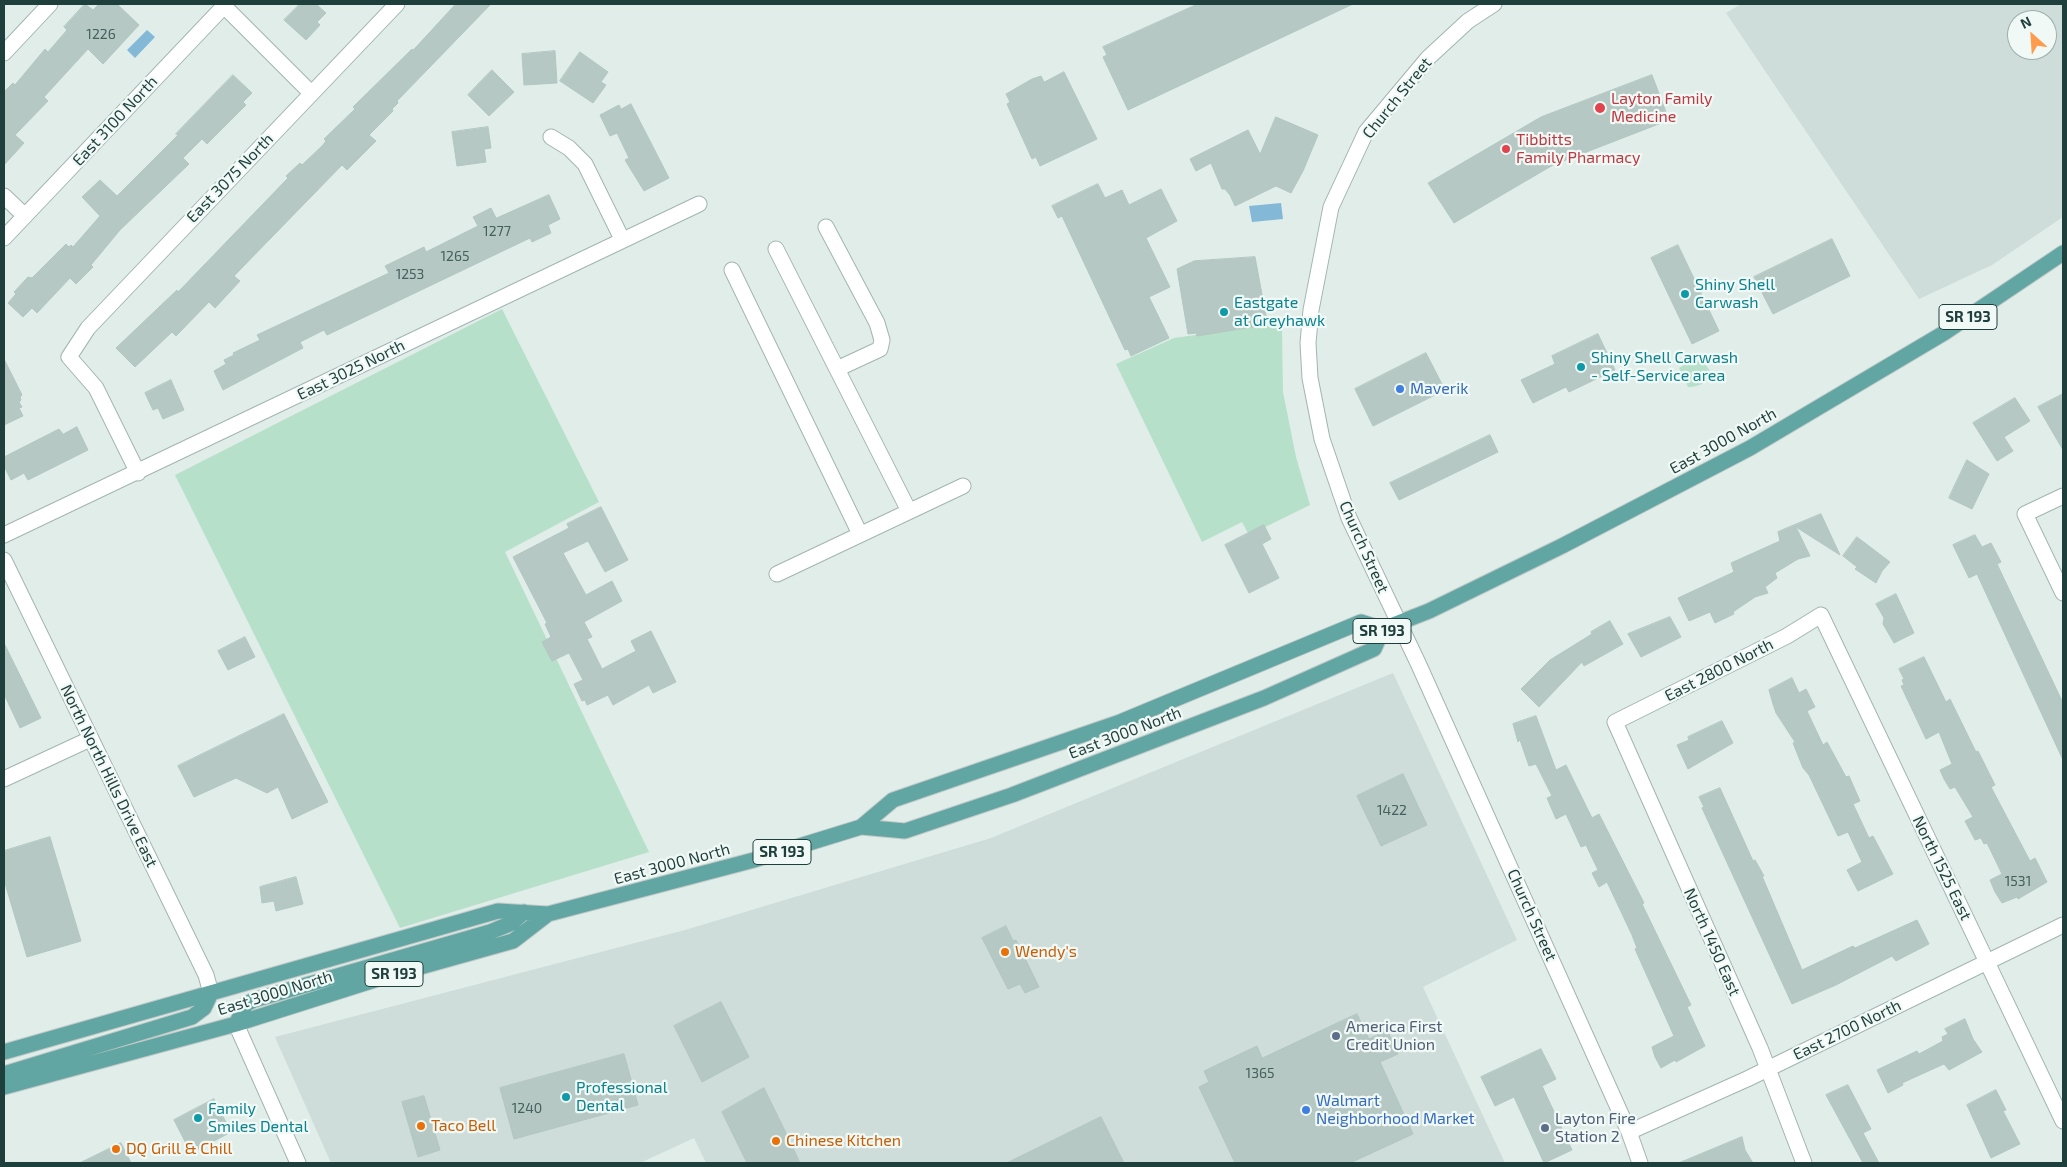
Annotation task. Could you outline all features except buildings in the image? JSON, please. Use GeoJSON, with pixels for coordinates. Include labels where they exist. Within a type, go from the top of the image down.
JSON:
{"type":"FeatureCollection","features":[{"type":"Feature","properties":{"kind":"main road","name":"East 3000 North"},"geometry":{"type":"LineString","coordinates":[[861,827],[893,800],[1120,722],[1361,622],[1383,629],[1398,624],[1562,546],[1750,448],[1944,333],[2063,253]]}},
{"type":"Feature","properties":{"kind":"main road","name":"East 3000 North"},"geometry":{"type":"LineString","coordinates":[[4,1052],[498,911],[548,914],[746,862],[861,827],[905,831],[1012,795],[1264,698],[1374,649],[1383,629]]}},
{"type":"Feature","properties":{"kind":"main road"},"geometry":{"type":"LineString","coordinates":[[236,1024],[246,1004],[254,1000],[490,932],[512,923],[524,912]]}},
{"type":"Feature","properties":{"kind":"main road","name":"East 3000 North"},"geometry":{"type":"LineString","coordinates":[[4,1086],[236,1024],[381,978],[513,940],[548,914]]}},
{"type":"Feature","properties":{"kind":"main road"},"geometry":{"type":"LineString","coordinates":[[4,1074],[192,1017],[204,1008],[211,993]]}},
{"type":"Feature","properties":{"kind":"street"},"geometry":{"type":"LineString","coordinates":[[4,52],[50,4]]}},
{"type":"Feature","properties":{"kind":"street","name":"East 3075 North"},"geometry":{"type":"LineString","coordinates":[[138,473],[96,388],[69,357],[88,328],[397,4]]}},
{"type":"Feature","properties":{"kind":"street","name":"Church Street"},"geometry":{"type":"LineString","coordinates":[[1494,4],[1468,21],[1428,58],[1366,132],[1331,207],[1310,310],[1308,343],[1310,378],[1322,439],[1349,518],[1630,1132],[1640,1163]]}},
{"type":"Feature","properties":{"kind":"street"},"geometry":{"type":"LineString","coordinates":[[225,5],[311,94]]}},
{"type":"Feature","properties":{"kind":"street","name":"East 3100 North"},"geometry":{"type":"LineString","coordinates":[[4,238],[225,5]]}},
{"type":"Feature","properties":{"kind":"street"},"geometry":{"type":"LineString","coordinates":[[551,137],[569,148],[585,164],[622,239]]}},
{"type":"Feature","properties":{"kind":"street"},"geometry":{"type":"LineString","coordinates":[[4,196],[25,216]]}},
{"type":"Feature","properties":{"kind":"street","name":"East 3025 North"},"geometry":{"type":"LineString","coordinates":[[4,535],[138,473],[622,239],[699,204]]}},
{"type":"Feature","properties":{"kind":"street"},"geometry":{"type":"LineString","coordinates":[[826,226],[877,323],[882,340],[880,348],[837,369]]}},
{"type":"Feature","properties":{"kind":"street"},"geometry":{"type":"LineString","coordinates":[[776,250],[909,511]]}},
{"type":"Feature","properties":{"kind":"street"},"geometry":{"type":"LineString","coordinates":[[732,270],[860,534]]}},
{"type":"Feature","properties":{"kind":"street"},"geometry":{"type":"LineString","coordinates":[[777,574],[963,486]]}},
{"type":"Feature","properties":{"kind":"street"},"geometry":{"type":"LineString","coordinates":[[2063,496],[2025,514],[2063,593]]}},
{"type":"Feature","properties":{"kind":"street","name":"North North Hills Drive East"},"geometry":{"type":"LineString","coordinates":[[4,560],[206,975],[211,993]]}},
{"type":"Feature","properties":{"kind":"street","name":"East 2800 North"},"geometry":{"type":"LineString","coordinates":[[1615,722],[1787,636],[1821,615]]}},
{"type":"Feature","properties":{"kind":"street","name":"North 1525 East"},"geometry":{"type":"LineString","coordinates":[[1821,615],[2063,1121]]}},
{"type":"Feature","properties":{"kind":"street","name":"North 1450 East"},"geometry":{"type":"LineString","coordinates":[[1615,722],[1768,1069],[1804,1163]]}},
{"type":"Feature","properties":{"kind":"street"},"geometry":{"type":"LineString","coordinates":[[4,779],[90,738]]}},
{"type":"Feature","properties":{"kind":"street","name":"East 2700 North"},"geometry":{"type":"LineString","coordinates":[[1630,1132],[1768,1069],[2063,925]]}},
{"type":"Feature","properties":{"kind":"street"},"geometry":{"type":"LineString","coordinates":[[236,1024],[298,1163]]}},
{"type":"Feature","properties":{"kind":"shaded area"},"geometry":{"type":"Polygon","coordinates":[[[1741,4],[2063,4],[2063,217],[1992,265],[1919,299],[1726,13],[1741,4]]]}},
{"type":"Feature","properties":{"kind":"shaded area"},"geometry":{"type":"Polygon","coordinates":[[[1393,673],[1517,940],[1423,987],[1505,1163],[706,1163],[694,1138],[640,1163],[331,1163],[275,1037],[685,930],[991,838],[1393,673]]]}},
{"type":"Feature","properties":{"kind":"green space"},"geometry":{"type":"Polygon","coordinates":[[[502,309],[599,502],[505,552],[649,852],[400,928],[175,475],[502,309]]]}},
{"type":"Feature","properties":{"kind":"green space"},"geometry":{"type":"Polygon","coordinates":[[[1275,324],[1282,330],[1283,392],[1296,457],[1310,505],[1249,535],[1242,522],[1202,542],[1116,364],[1174,338],[1275,324]]]}},
{"type":"Feature","properties":{"kind":"green space"},"geometry":{"type":"Polygon","coordinates":[[[1690,361],[1703,361],[1712,374],[1705,382],[1688,387],[1679,368],[1690,361]]]}},
{"type":"Feature","properties":{"kind":"water"},"geometry":{"type":"Polygon","coordinates":[[[147,30],[155,37],[135,58],[127,50],[147,30]]]}},
{"type":"Feature","properties":{"kind":"water"},"geometry":{"type":"Polygon","coordinates":[[[1281,203],[1283,219],[1252,222],[1249,206],[1281,203]]]}},
{"type":"Feature","properties":{"kind":"place","name":"Layton Family Medicine"},"geometry":{"type":"Point","coordinates":[1600,108]}},
{"type":"Feature","properties":{"kind":"place","name":"Tibbitts Family Pharmacy"},"geometry":{"type":"Point","coordinates":[1506,149]}},
{"type":"Feature","properties":{"kind":"place","name":"Shiny Shell Carwash"},"geometry":{"type":"Point","coordinates":[1685,294]}},
{"type":"Feature","properties":{"kind":"place","name":"Eastgate at Greyhawk"},"geometry":{"type":"Point","coordinates":[1224,312]}},
{"type":"Feature","properties":{"kind":"place","name":"Shiny Shell Carwash - Self-Service area"},"geometry":{"type":"Point","coordinates":[1581,367]}},
{"type":"Feature","properties":{"kind":"place","name":"Maverik"},"geometry":{"type":"Point","coordinates":[1400,389]}},
{"type":"Feature","properties":{"kind":"place","name":"Wendy's"},"geometry":{"type":"Point","coordinates":[1005,952]}},
{"type":"Feature","properties":{"kind":"place","name":"America First Credit Union"},"geometry":{"type":"Point","coordinates":[1336,1036]}},
{"type":"Feature","properties":{"kind":"place","name":"Professional Dental"},"geometry":{"type":"Point","coordinates":[566,1097]}},
{"type":"Feature","properties":{"kind":"place","name":"Walmart Neighborhood Market"},"geometry":{"type":"Point","coordinates":[1306,1110]}},
{"type":"Feature","properties":{"kind":"place","name":"Family Smiles Dental"},"geometry":{"type":"Point","coordinates":[198,1118]}},
{"type":"Feature","properties":{"kind":"place","name":"Taco Bell"},"geometry":{"type":"Point","coordinates":[421,1126]}},
{"type":"Feature","properties":{"kind":"place","name":"Layton Fire Station 2"},"geometry":{"type":"Point","coordinates":[1545,1128]}},
{"type":"Feature","properties":{"kind":"place","name":"Chinese Kitchen"},"geometry":{"type":"Point","coordinates":[776,1141]}},
{"type":"Feature","properties":{"kind":"place","name":"DQ Grill & Chill"},"geometry":{"type":"Point","coordinates":[116,1149]}}]}
